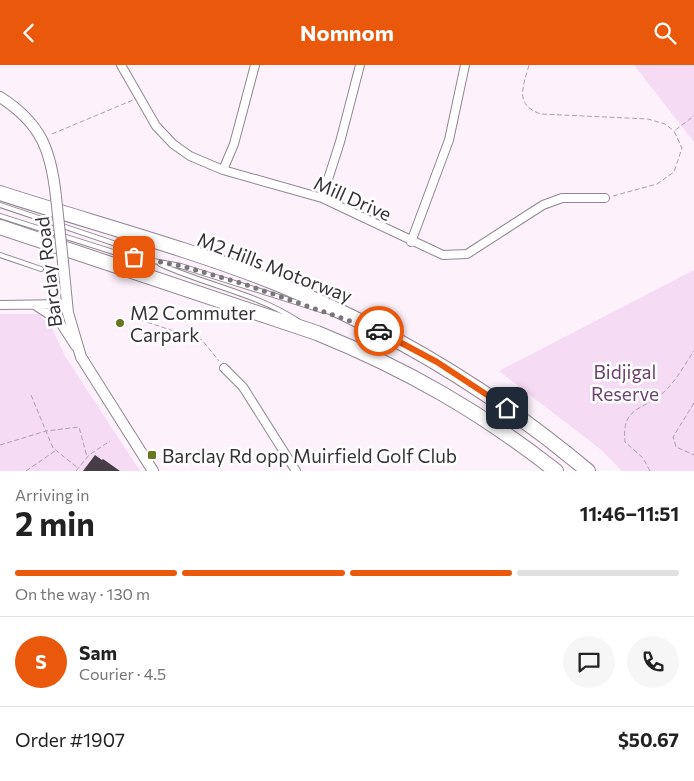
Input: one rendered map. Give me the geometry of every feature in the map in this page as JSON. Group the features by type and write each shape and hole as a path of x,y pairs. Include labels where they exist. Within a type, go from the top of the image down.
{"highway":[{"name":"M2 Hills Motorway","path":"0,193 277,284 374,328 477,387 522,419 588,471"},
{"path":"0,227 317,333 368,353 442,392 492,423 556,471"}],"main road":[{"name":"Barclay Road","path":"0,97 27,117 43,141 53,166 67,304 71,329 81,357 153,471"}],"street":[{"name":"Mill Drive","path":"121,65 156,126 172,144 190,156 224,170 322,198 411,242 443,255 467,254 543,205 562,198 605,198"},
{"path":"224,170 234,144 255,65"},
{"path":"322,198 340,142 360,65"},
{"path":"411,242 449,140 465,65"},
{"path":"0,305 36,306 67,304"},
{"path":"36,306 59,321 81,357"},
{"path":"224,367 242,387 296,471"}],"lane":[{"path":"0,205 128,248 179,273 278,308 317,333"},
{"path":"0,216 126,256 182,266 241,283 374,328"},
{"path":"0,255 41,269"}],"path":[{"path":"529,65 523,86 523,102 529,110 541,113 648,119 665,124 674,131 682,148 674,172 657,184 605,198"},
{"path":"52,134 140,97"},
{"path":"674,131 694,116"},
{"path":"140,320 202,341 224,367"},
{"path":"650,471 643,458 625,442 624,432 627,419 632,412 666,390 694,351"},
{"path":"31,395 34,405 40,411 46,431 56,451 78,468"},
{"path":"694,403 673,437 676,447 694,455"},
{"path":"0,445 46,431 79,427 87,457"},
{"path":"76,471 87,457 110,441"},
{"path":"26,471 56,451"}],"green space":[{"path":"634,65 694,65 694,142"},
{"name":"Bidjigal Reserve","path":"694,270 694,471 622,471 600,449 499,371"},
{"path":"0,314 39,314 52,328 65,356 140,471 0,471"}],"building":[{"path":"95,455 103,459 120,471 83,471"}],"way so far":[{"path":"134,257 182,266 241,283 379,331"}],"place":[{"name":"M2 Commuter Carpark","path":"120,323"},
{"name":"Barclay Rd opp Muirfield Golf Club","path":"152,455"}],"route":[{"path":"379,331 437,362 507,408"}]}
